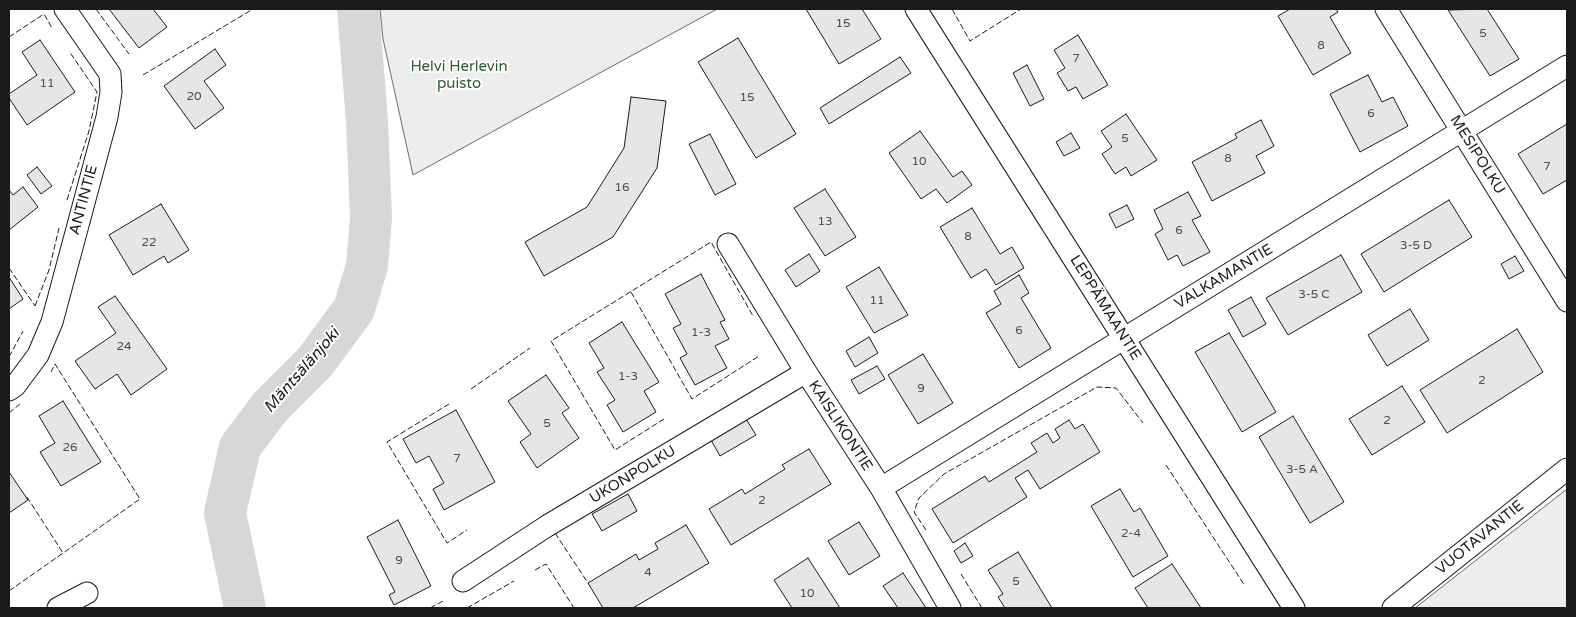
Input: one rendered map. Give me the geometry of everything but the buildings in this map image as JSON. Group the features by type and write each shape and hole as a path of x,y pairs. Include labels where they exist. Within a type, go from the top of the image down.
{"street":[{"name":"ANTINTIE","path":"9,390 15,386 38,355 52,322 107,117 111,92 110,74 65,9"},
{"name":"LEPPÄMAANTIE","path":"916,9 1294,608"},
{"name":"MESIPOLKU","path":"1386,9 1567,301"},
{"name":"VALKAMANTIE","path":"881,488 1567,66"},
{"name":"KAISLIKONTIE","path":"728,244 806,372 881,488 950,608"},
{"name":"UKONPOLKU","path":"463,581 547,526 806,372"},
{"name":"VUOTAVANTIE","path":"1393,608 1567,469"},
{"path":"58,608 87,593"}],"green space":[{"name":"Helvi Herlevin puisto","path":"380,9 717,9 413,175 383,39"},
{"path":"1567,489 1567,608 1415,608"}],"waterway":[{"name":"Mäntsälänjoki","path":"245,608 225,513 240,447 270,407 315,362 354,309 367,266 371,217 367,120 358,9"}],"fence":[{"path":"96,9 129,54"},
{"path":"143,75 253,9"},
{"path":"952,9 970,41 1021,9"},
{"path":"9,37 44,14 52,28"},
{"path":"67,200 89,131 97,92 69,51"},
{"path":"35,306 49,270 59,228"},
{"path":"664,419 615,450 551,341 711,242 753,316"},
{"path":"9,268 35,306"},
{"path":"631,292 692,399 759,356"},
{"path":"9,357 23,331"},
{"path":"471,389 530,348"},
{"path":"9,591 140,499 55,364 51,372"},
{"path":"926,530 914,512 919,498 944,474 1097,387 1116,388 1143,423"},
{"path":"9,413 20,404"},
{"path":"449,404 387,442 447,543 467,530"},
{"path":"1166,465 1245,586"},
{"path":"27,497 63,553"},
{"path":"555,533 588,583"},
{"path":"535,570 546,564 574,608"},
{"path":"961,574 982,608"},
{"path":"467,608 514,581"},
{"path":"430,608 445,600"}]}
